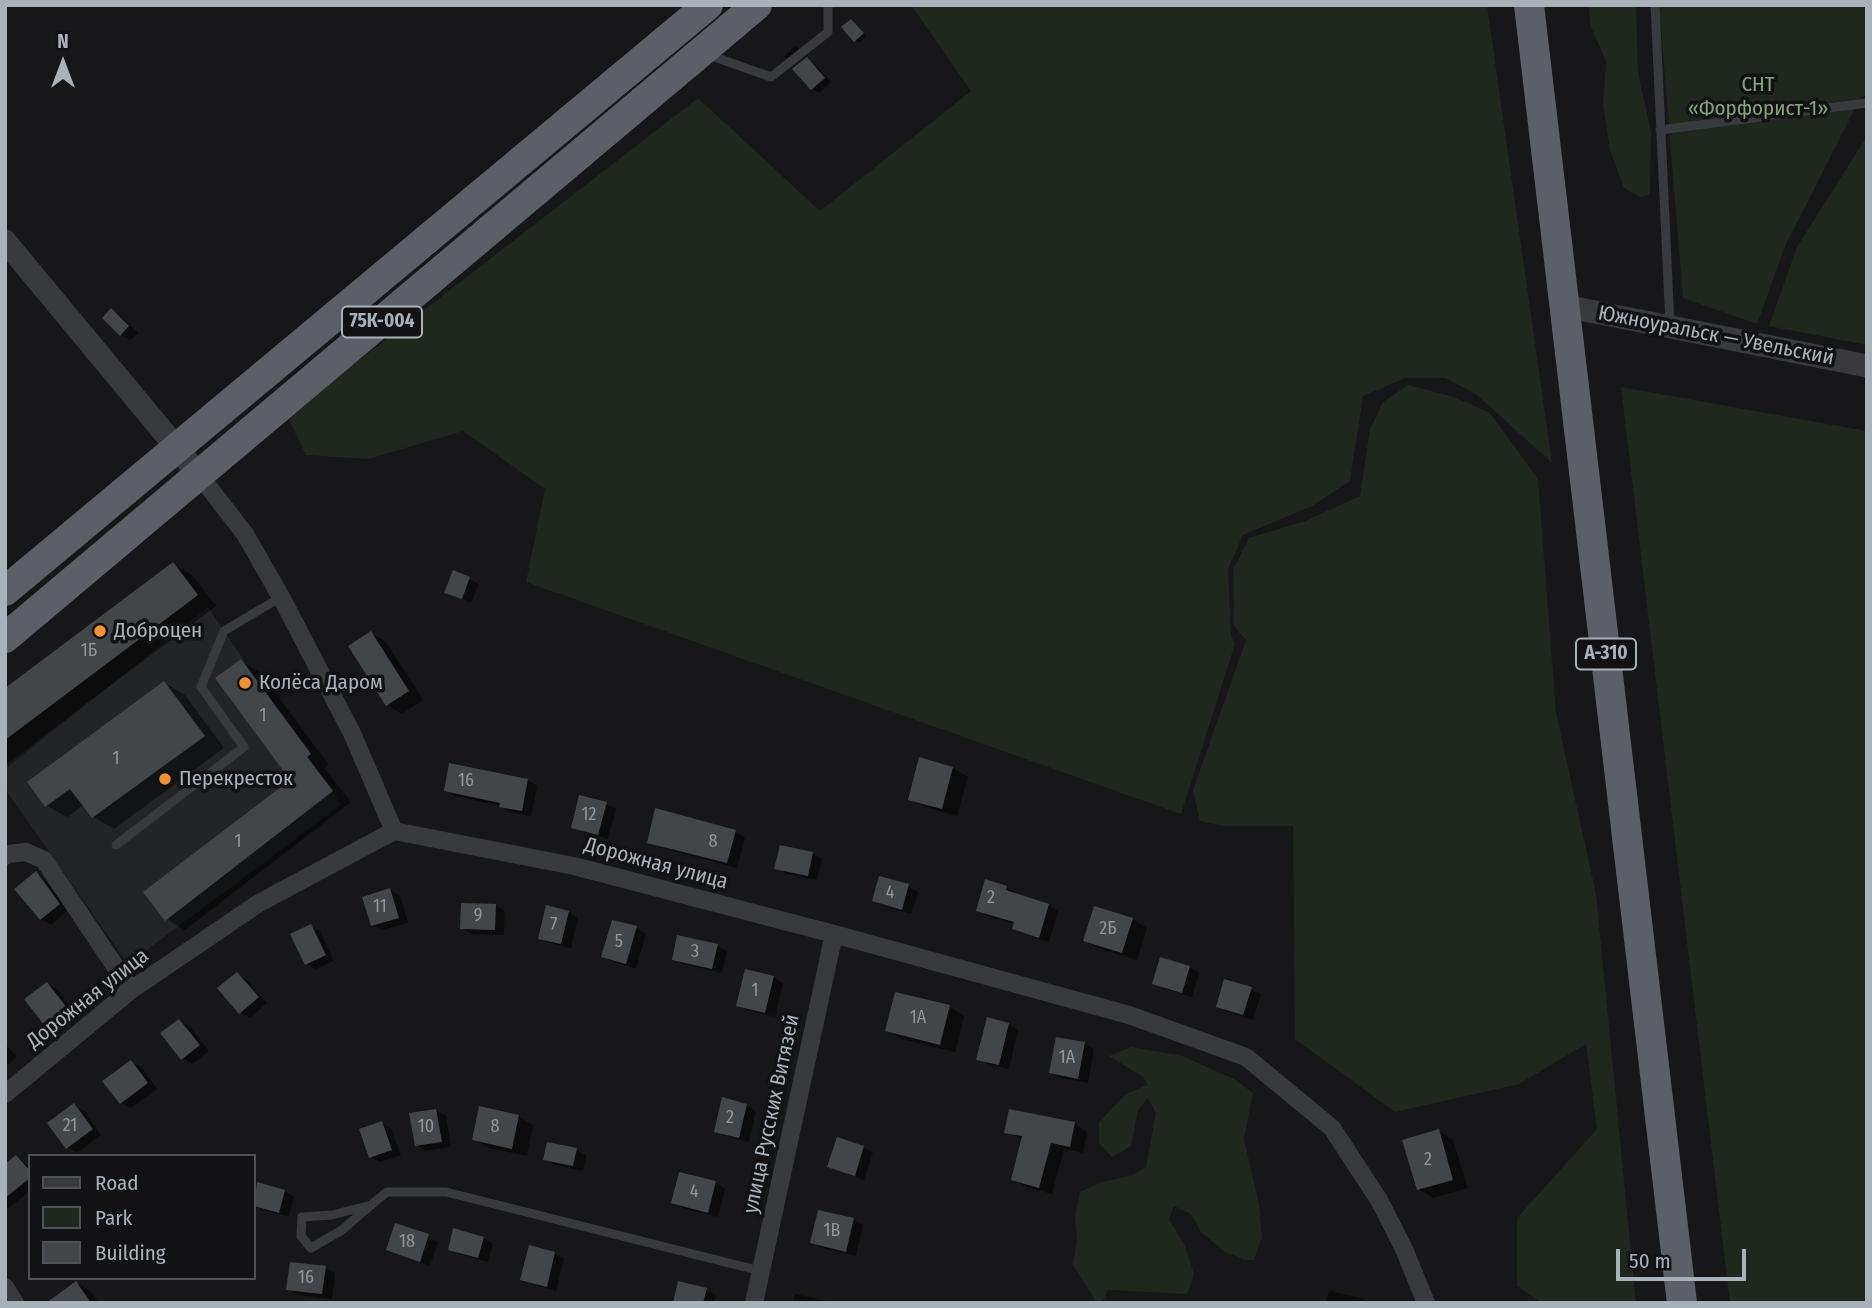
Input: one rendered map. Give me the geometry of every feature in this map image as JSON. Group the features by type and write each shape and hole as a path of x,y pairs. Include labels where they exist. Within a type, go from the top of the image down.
{"highway":[{"name":"75К-004","path":"5,592 708,5"},
{"name":"75К-004","path":"5,638 757,5"},
{"name":"А-310","path":"1529,5 1682,1303"}],"street":[{"path":"5,241 245,534 352,733 394,831"},
{"name":"Южноуральск — Увельский","path":"1565,306 1867,366"},
{"name":"Дорожная улица","path":"5,1094 131,990 259,903 394,831 574,866 834,934 1129,1015 1246,1057 1332,1128 1379,1200 1404,1249 1426,1303"},
{"path":"5,856 26,852 44,860 131,990"},
{"name":"улица Русских Витязей","path":"754,1303 834,934"},
{"path":"5,1287 15,1303"}],"lane":[{"path":"701,52 771,77 828,32 828,5"},
{"path":"1655,5 1670,327"},
{"path":"1660,130 1867,103"},
{"path":"116,845 244,747 201,687 224,631 281,597"},
{"path":"371,1205 332,1215 302,1217 301,1236 311,1248 342,1230 387,1192 446,1192 761,1271"}],"shaded area":[{"name":"Перекресток","path":"208,607 341,805 128,964 5,789 5,769"}],"green space":[{"path":"911,5 1487,5 1552,463 1476,394 1445,378 1405,378 1363,396 1350,481 1312,506 1243,535 1228,569 1231,635 1235,644 1181,814 526,582 545,489 463,431 368,459 306,455 287,416 698,98 820,211 971,91"},
{"path":"1589,5 1636,5 1638,73 1651,132 1650,195 1640,197 1624,188 1610,150 1603,105 1606,61 1590,25"},
{"name":"СНТ «Форфорист-1»","path":"1659,5 1867,5 1867,96 1861,97 1786,244 1757,324 1683,298"},
{"path":"1867,136 1867,345 1769,326 1797,247"},
{"path":"1408,385 1454,397 1490,413 1538,479 1556,713 1596,894 1636,1303 1542,1303 1517,1286 1517,1218 1597,1129 1586,1044 1519,1084 1395,1112 1295,1039 1293,826 1224,826 1200,821 1193,790 1246,640 1234,626 1233,569 1249,538 1305,521 1360,496 1370,429 1383,402"},
{"path":"1621,387 1867,431 1867,1303 1730,1303"},
{"path":"1131,1047 1182,1056 1234,1079 1253,1093 1244,1139 1259,1204 1262,1237 1254,1260 1244,1260 1224,1251 1201,1232 1191,1214 1174,1206 1169,1219 1185,1246 1194,1274 1187,1294 1108,1290 1102,1303 1097,1303 1073,1265 1077,1240 1075,1216 1080,1192 1102,1182 1133,1175 1146,1167 1156,1113 1148,1098 1138,1110 1131,1146 1112,1157 1099,1143 1099,1122 1126,1094 1148,1085 1143,1077 1109,1056"}],"building":[{"path":"851,19 864,33 854,42 841,27"},
{"path":"807,57 825,78 811,90 792,69"},
{"path":"111,308 129,326 120,336 102,318"},
{"path":"173,562 198,595 5,740 5,688"},
{"path":"453,570 470,577 462,599 444,593"},
{"path":"371,631 409,691 386,706 348,646"},
{"path":"241,659 311,754 307,757 333,791 165,921 143,892 290,780 215,678"},
{"path":"164,681 205,736 92,818 70,789 45,807 27,782"},
{"path":"919,757 953,767 942,809 908,800"},
{"path":"449,763 528,779 522,811 499,807 500,803 444,791"},
{"path":"579,795 607,802 598,835 571,828"},
{"path":"655,808 736,830 727,863 647,843"},
{"path":"780,845 813,852 808,876 774,869"},
{"path":"36,871 60,904 40,920 14,889"},
{"path":"879,876 909,884 902,910 872,901"},
{"path":"985,879 1007,886 1006,890 1049,904 1039,938 1012,929 1014,922 976,911"},
{"path":"390,888 399,918 371,926 362,897"},
{"path":"461,903 496,904 495,930 460,929"},
{"path":"546,905 569,911 561,944 538,939"},
{"path":"1094,906 1133,918 1122,953 1083,941"},
{"path":"612,920 637,926 626,964 601,957"},
{"path":"311,924 326,955 305,965 290,934"},
{"path":"677,935 718,944 712,969 672,960"},
{"path":"1160,957 1190,966 1182,993 1152,984"},
{"path":"745,969 774,976 765,1013 736,1006"},
{"path":"237,972 259,997 239,1014 217,988"},
{"path":"1224,979 1252,987 1243,1015 1216,1007"},
{"path":"47,982 67,1008 44,1025 24,999"},
{"path":"895,992 950,1005 940,1045 885,1031"},
{"path":"987,1017 1009,1023 999,1065 976,1060"},
{"path":"179,1019 200,1045 181,1060 160,1033"},
{"path":"1056,1037 1085,1042 1078,1079 1049,1073"},
{"path":"131,1060 148,1083 120,1104 102,1081"},
{"path":"722,1097 747,1104 739,1138 714,1132"},
{"path":"74,1103 93,1129 66,1149 47,1123"},
{"path":"479,1106 519,1115 512,1149 472,1140"},
{"path":"436,1109 442,1142 415,1146 409,1113"},
{"path":"1009,1109 1075,1122 1070,1147 1051,1143 1039,1188 1011,1180 1022,1136 1004,1133"},
{"path":"382,1121 392,1150 369,1158 359,1129"},
{"path":"1439,1129 1453,1180 1417,1190 1402,1140"},
{"path":"837,1137 864,1146 855,1176 827,1167"},
{"path":"547,1142 577,1148 573,1166 543,1160"},
{"path":"16,1155 28,1169 28,1180 5,1198 5,1164"},
{"path":"679,1172 716,1181 708,1213 671,1203"},
{"path":"257,1182 285,1190 279,1213 256,1207"},
{"path":"818,1210 854,1218 846,1252 810,1243"},
{"path":"395,1223 429,1234 420,1262 386,1250"},
{"path":"453,1228 484,1237 478,1258 448,1250"},
{"path":"529,1245 555,1252 547,1287 520,1280"},
{"path":"290,1262 326,1266 322,1294 286,1290"},
{"path":"76,1281 91,1303 46,1303"},
{"path":"678,1281 707,1288 703,1303 673,1303"}],"place":[{"name":"Доброцен","path":"100,631"},
{"name":"Колёса Даром","path":"245,683"},
{"name":"Перекресток","path":"165,779"}]}
